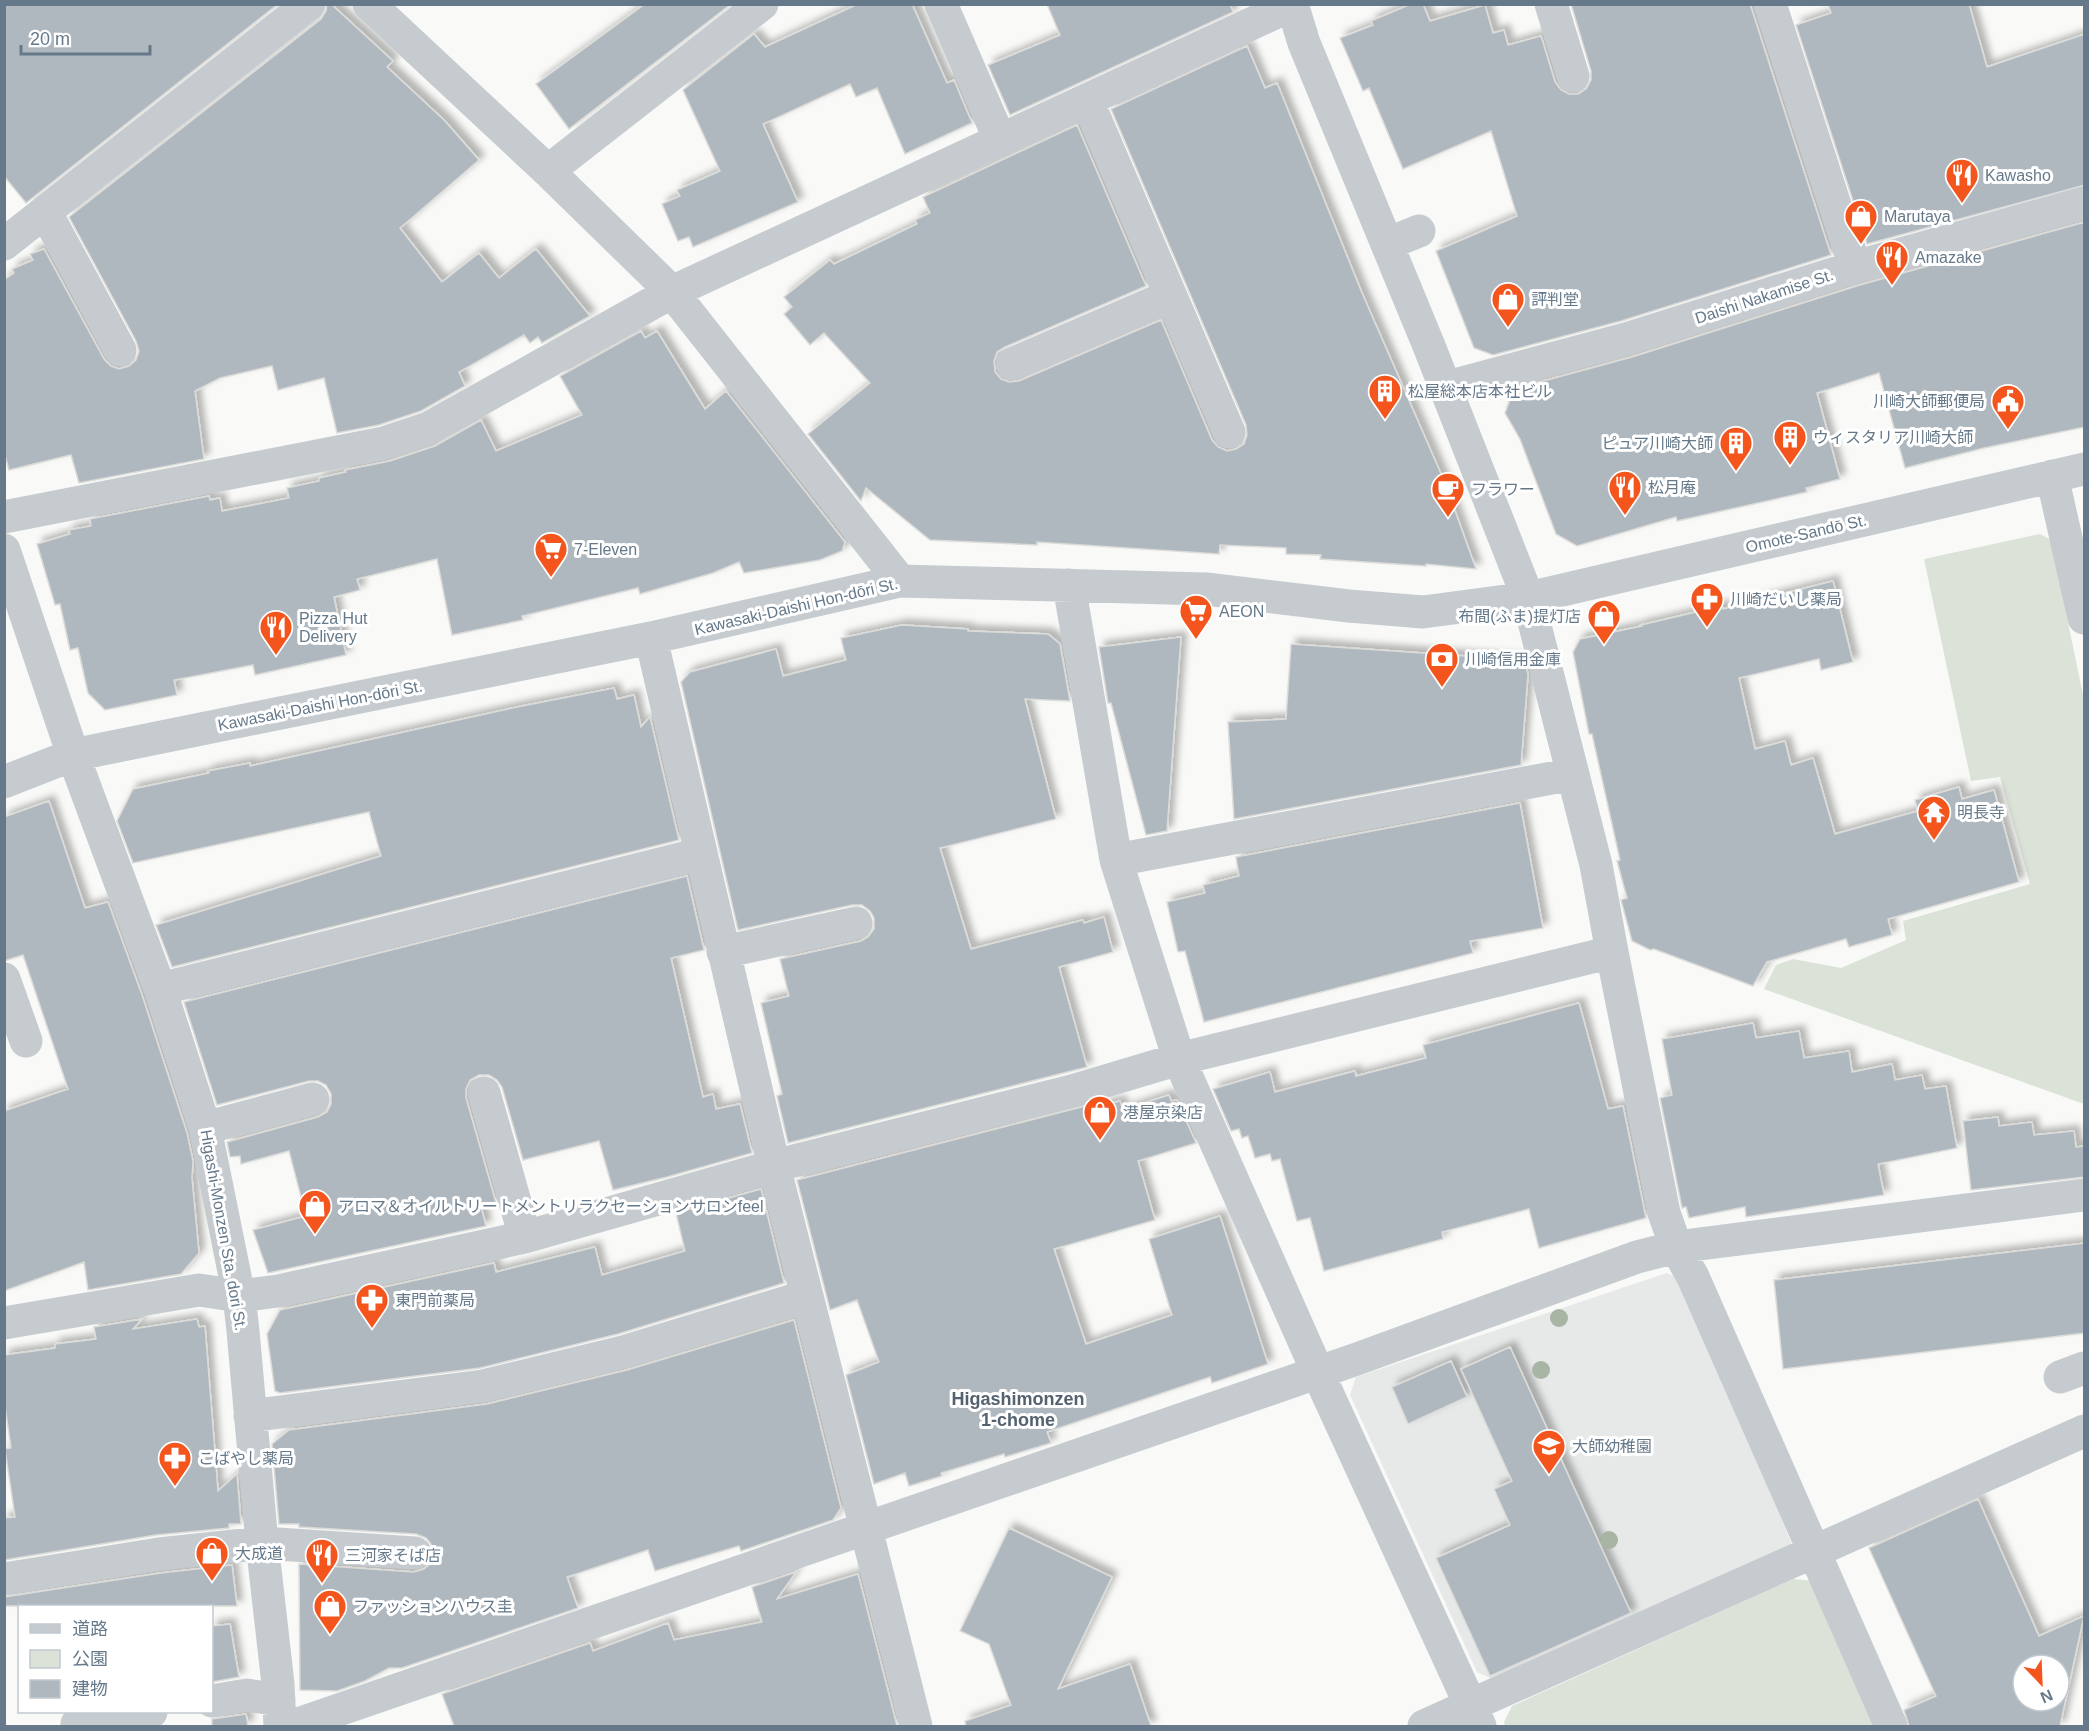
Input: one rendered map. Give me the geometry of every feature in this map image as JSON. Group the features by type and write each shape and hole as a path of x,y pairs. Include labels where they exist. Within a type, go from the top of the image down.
{"street":[{"path":"4,244 309,4"},
{"path":"369,4 548,171 672,292 900,581"},
{"path":"548,171 762,4"},
{"path":"941,4 1000,140"},
{"path":"1551,4 1573,76"},
{"path":"1770,4 1855,267"},
{"path":"4,517 372,445 429,428 672,292 1292,5 1304,43 1528,598 1596,865 1664,1213 1676,1247 1694,1277 1891,1726"},
{"path":"1087,100 1229,432"},
{"name":"Daishi Nakamise St.","path":"1444,388 1626,339 1855,267 2085,203"},
{"path":"46,213 120,350"},
{"path":"1387,244 1419,231"},
{"path":"1012,364 1170,296"},
{"name":"Omote-Sandō St.","path":"1528,598 2085,469"},
{"path":"2052,476 2085,618"},
{"name":"Higashi-Monzen Sta. dori St.","path":"4,550 73,755 160,989 205,1128 238,1296 262,1543 283,1718"},
{"name":"Kawasaki-Daishi Hon-dōri St.","path":"4,782 73,755 651,638 900,581 1206,590 1423,612 1528,598"},
{"path":"1069,585 1116,860 1179,1059 1318,1373 1475,1716"},
{"path":"651,638 774,1166 916,1726"},
{"path":"1116,860 1573,774"},
{"path":"160,989 700,854"},
{"path":"723,952 856,923"},
{"path":"4,1323 199,1290 238,1296 278,1291 525,1237 774,1166 1072,1091 1179,1059 1612,952"},
{"path":"4,979 26,1041"},
{"path":"484,1093 525,1237"},
{"path":"205,1128 313,1100"},
{"path":"213,1701 247,1695 283,1718 867,1529 1318,1373 1637,1257 1676,1247 2085,1195"},
{"path":"250,1416 483,1386 623,1352 807,1296"},
{"path":"1424,1726 1475,1716 1814,1551 2085,1431"},
{"path":"4,1579 159,1554 262,1543 415,1553"},
{"path":"77,1724 145,1713"}],"shaded area":[{"path":"1667,1273 1683,1280 1793,1547 1497,1681 1477,1672 1350,1395 1356,1377"}],"green space":[{"path":"2040,534 2051,540 2084,700 2084,1104 1764,989 1776,965 1793,959 1841,968 1906,940 1903,921 2030,884 2000,777 1971,781 1924,559"},
{"path":"1793,1579 1814,1581 1878,1726 1505,1726 1504,1722 1512,1706"}],"building":[{"path":"4,4 278,4 26,203 4,176"},
{"path":"327,4 331,4 393,61 387,67 445,121 479,160 400,228 442,282 479,253 499,278 536,249 590,316 542,343 538,337 530,343 524,335 459,372 465,386 421,411 379,425 337,433 324,378 278,390 272,366 220,378 195,391 204,459 79,483 71,455 9,470 4,452 4,280 14,273 12,269 33,260 30,254 44,249 104,359 111,366 119,369 129,366 136,360 139,351 136,341 69,217 321,19"},
{"path":"645,4 731,4 569,129 536,84"},
{"path":"858,4 912,4 947,83 954,80 972,123 905,154 877,88 856,97 850,84 763,124 798,202 693,247 689,237 678,241 662,204 680,196 677,190 720,171 683,90 754,34 765,47"},
{"path":"1047,4 1230,4 1233,12 1010,115 988,65 1060,35"},
{"path":"1411,4 1423,4 1430,21 1485,5 1493,33 1504,30 1508,45 1541,36 1555,82 1561,90 1569,94 1578,94 1586,89 1591,80 1591,71 1571,4 1750,4 1831,255 1621,321 1493,355 1474,348 1436,251 1517,216 1491,131 1403,169 1369,88 1363,91 1340,38 1373,25 1371,21"},
{"path":"1828,4 1969,4 1987,67 2085,34 2085,185 1867,244 1796,25 1831,13"},
{"path":"1247,46 1265,88 1277,83 1362,293 1445,483 1476,569 1320,559 1321,555 1286,554 1286,548 1220,545 1219,554 1037,542 1037,545 930,540 866,488 861,501 808,434 870,383 824,333 810,345 784,314 792,307 784,297 830,260 834,264 917,224 915,220 930,213 923,197 1077,125 1146,286 1005,347 997,352 994,361 995,372 1001,379 1009,382 1019,381 1161,320 1212,440 1218,447 1227,451 1244,444 1247,435 1246,425 1111,109"},
{"path":"2085,222 2085,427 1984,448 1905,468 1879,373 1817,393 1840,479 1806,488 1807,492 1677,521 1676,517 1577,546 1556,534 1520,439 1505,413 1514,389 1632,357 1860,285"},
{"path":"641,331 645,338 657,331 705,409 726,391 845,542 842,551 820,560 744,573 739,562 713,573 640,594 638,588 522,616 523,620 452,635 437,559 357,579 360,590 334,597 346,655 255,675 253,665 174,680 177,695 105,710 88,693 78,648 70,650 60,604 55,605 37,544 70,534 69,530 91,526 90,519 209,496 210,500 220,498 222,511 289,498 287,488 319,481 319,478 346,472 345,470 390,461 435,446 481,420 496,451 582,415 560,376"},
{"path":"1833,581 1853,662 1821,670 1819,659 1739,678 1755,749 1785,741 1791,765 1813,758 1835,834 1918,811 1915,800 1959,787 1962,799 1994,790 2019,882 1888,919 1892,935 1849,947 1846,939 1767,962 1753,986 1654,949 1650,950 1632,941 1621,900 1627,898 1617,861 1620,860 1592,734 1589,734 1573,652 1580,639 1722,606 1723,609"},
{"path":"902,625 968,629 968,631 1048,634 1060,644 1070,701 1025,699 1056,819 940,848 971,949 1083,920 1084,923 1104,917 1113,952 1059,967 1087,1067 788,1143 777,1096 782,1094 761,1003 789,996 780,959 861,941 868,937 874,929 874,918 870,911 862,905 852,905 738,930 681,682 690,672 776,649 783,676 846,660 841,638"},
{"path":"1181,637 1167,831 1146,835 1111,703 1108,703 1099,647"},
{"path":"1291,644 1524,660 1528,674 1521,765 1234,819 1228,722 1286,719"},
{"path":"614,688 617,699 634,695 641,727 650,717 679,840 172,967 156,925 381,856 369,812 133,863 117,821 133,789 209,773 208,771 250,763 250,766"},
{"path":"49,801 85,908 108,902 142,995 187,1133 193,1161 192,1178 199,1253 181,1274 88,1290 84,1262 4,1291 4,1111 68,1089 23,955 4,961 4,817"},
{"path":"1520,803 1543,928 1470,941 1473,953 1204,1022 1185,951 1178,952 1167,902 1205,893 1203,885 1239,876 1236,857"},
{"path":"687,876 704,950 671,958 703,1097 713,1094 716,1109 740,1104 752,1153 613,1190 599,1141 523,1160 502,1087 489,1075 479,1075 470,1080 466,1089 466,1098 496,1203 481,1207 486,1226 268,1273 253,1230 306,1216 289,1151 241,1164 240,1156 230,1157 227,1142 318,1117 327,1112 331,1104 331,1094 326,1085 318,1081 309,1081 217,1105 184,1002"},
{"path":"1579,1003 1608,1109 1623,1106 1646,1218 1539,1248 1529,1209 1442,1232 1443,1239 1324,1271 1310,1218 1297,1221 1280,1159 1272,1161 1270,1154 1255,1158 1248,1136 1242,1138 1239,1129 1231,1131 1213,1089 1270,1072 1275,1092 1355,1071 1356,1076 1426,1058 1423,1045"},
{"path":"1753,1023 1756,1038 1799,1031 1804,1058 1849,1051 1852,1072 1892,1064 1895,1080 1922,1075 1925,1089 1946,1086 1957,1148 1878,1164 1884,1195 1746,1217 1745,1207 1689,1218 1686,1207 1682,1208 1660,1098 1672,1095 1662,1039"},
{"path":"1169,1095 1171,1101 1177,1100 1196,1143 1138,1161 1155,1220 1054,1249 1086,1344 1172,1315 1149,1239 1220,1216 1268,1364 1212,1383 1210,1377 1047,1432 1051,1443 941,1473 942,1476 909,1486 905,1473 874,1484 846,1375 879,1362 857,1300 830,1310 797,1180 1097,1103 1098,1107 1120,1101 1123,1110"},
{"path":"1998,1117 1999,1126 2032,1122 2034,1135 2074,1131 2076,1147 2085,1146 2085,1177 1971,1190 1963,1121"},
{"path":"761,1189 784,1283 618,1334 480,1368 280,1393 275,1391 267,1334 280,1310 494,1263 496,1272 595,1247 602,1275 685,1251 676,1213"},
{"path":"2085,1243 2085,1333 1783,1369 1774,1280"},
{"path":"142,1319 133,1329 197,1319 199,1327 205,1326 218,1491 237,1474 241,1524 229,1524 229,1528 156,1535 4,1560 4,1518 15,1517 5,1449 11,1448 4,1399 4,1355 55,1348 55,1344 96,1339 94,1327"},
{"path":"794,1320 841,1508 833,1520 741,1551 739,1546 655,1571 648,1550 567,1577 578,1608 402,1668 389,1668 365,1681 337,1691 300,1690 299,1564 414,1572 430,1564 434,1554 426,1538 416,1534 279,1524 272,1444 289,1430 487,1404 627,1370"},
{"path":"1510,1347 1631,1613 1490,1676 1436,1558 1510,1525 1494,1489 1512,1481 1461,1369"},
{"path":"1451,1361 1467,1397 1408,1424 1392,1387"},
{"path":"1978,1499 2039,1636 2084,1616 2071,1676 2071,1653 2011,1653 2011,1713 2063,1713 2060,1726 1909,1726 1904,1710 1936,1696 1869,1548"},
{"path":"1009,1528 1112,1577 1058,1689 1130,1664 1151,1726 966,1726 965,1721 1011,1705 989,1644 960,1631"},
{"path":"232,1565 237,1606 4,1606 4,1597 161,1573"},
{"path":"796,1572 777,1599 858,1574 897,1726 454,1726 442,1694 590,1643 593,1651 668,1623 674,1640 762,1622 752,1587"},
{"path":"230,1624 239,1677 213,1682 213,1626"},
{"path":"246,1714 248,1726 212,1726 212,1719"}],"place":[{"name":"Kawasho","path":"1962,204"},
{"name":"Marutaya","path":"1861,245"},
{"name":"Amazake","path":"1892,286"},
{"name":"評判堂","path":"1508,328"},
{"name":"松屋総本店本社ビル","path":"1385,420"},
{"name":"川崎大師郵便局","path":"2008,430"},
{"name":"ウィスタリア川崎大師","path":"1790,466"},
{"name":"ピュア川崎大師","path":"1736,472"},
{"name":"松月庵","path":"1625,516"},
{"name":"フラワー","path":"1448,518"},
{"name":"7-Eleven","path":"551,578"},
{"name":"川崎だいし薬局","path":"1707,628"},
{"name":"AEON","path":"1196,640"},
{"name":"布間(ふま)提灯店","path":"1604,645"},
{"name":"Pizza Hut Delivery","path":"276,656"},
{"name":"川崎信用金庫","path":"1442,688"},
{"name":"明長寺","path":"1934,841"},
{"name":"港屋京染店","path":"1100,1141"},
{"name":"アロマ＆オイルトリートメントリラクセーションサロンfeel","path":"315,1235"},
{"name":"東門前薬局","path":"372,1329"},
{"name":"大師幼稚園","path":"1549,1475"},
{"name":"こばやし薬局","path":"175,1487"},
{"name":"大成道","path":"212,1582"},
{"name":"三河家そば店","path":"322,1584"},
{"name":"ファッションハウス圭","path":"330,1635"}],"district":[{"name":"Higashimonzen 1-chome","path":"1018,1409"}]}
